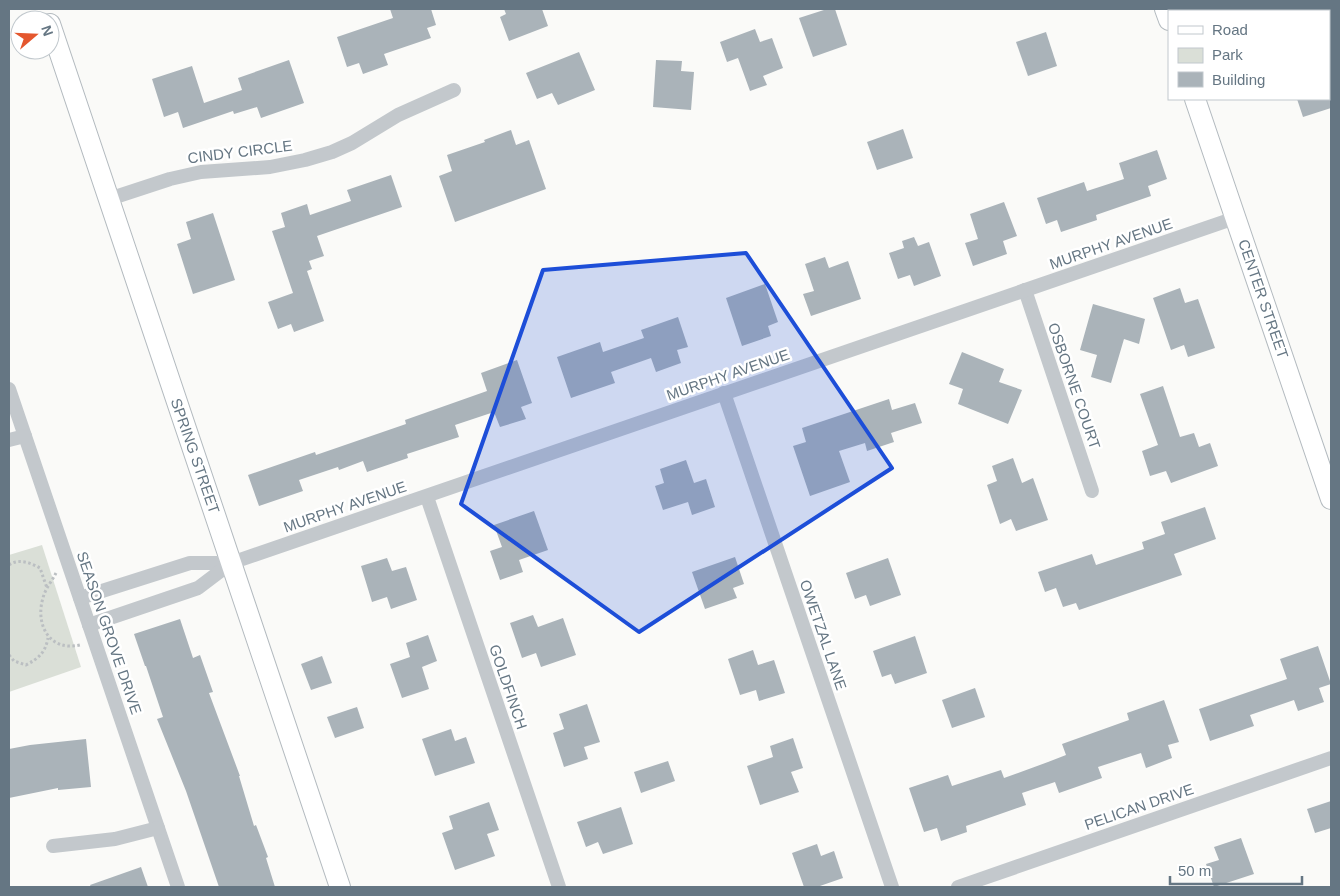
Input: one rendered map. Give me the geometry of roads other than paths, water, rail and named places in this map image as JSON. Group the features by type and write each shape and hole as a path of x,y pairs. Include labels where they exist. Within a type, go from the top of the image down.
{"street":[{"name":"SPRING STREET","path":"60,54 340,887"},
{"name":"CINDY CIRCLE","path":"108,199 170,179 201,172 270,167 332,152 352,143 398,115 454,90"},
{"name":"CENTER STREET","path":"1195,100 1331,500"},
{"name":"MURPHY AVENUE","path":"231,563 1236,218"},
{"name":"OSBORNE COURT","path":"1025,290 1092,491"},
{"name":"SEASON GROVE DRIVE","path":"9,389 178,887"},
{"name":"OWETZAL LANE","path":"724,393 892,887"},
{"path":"9,440 24,436"},
{"name":"GOLDFINCH","path":"427,497 559,887"},
{"path":"80,598 190,563 231,563"},
{"path":"89,625 198,588 231,563"},
{"name":"PELICAN DRIVE","path":"958,887 1331,758"},
{"path":"53,846 115,839 158,828"}]}
